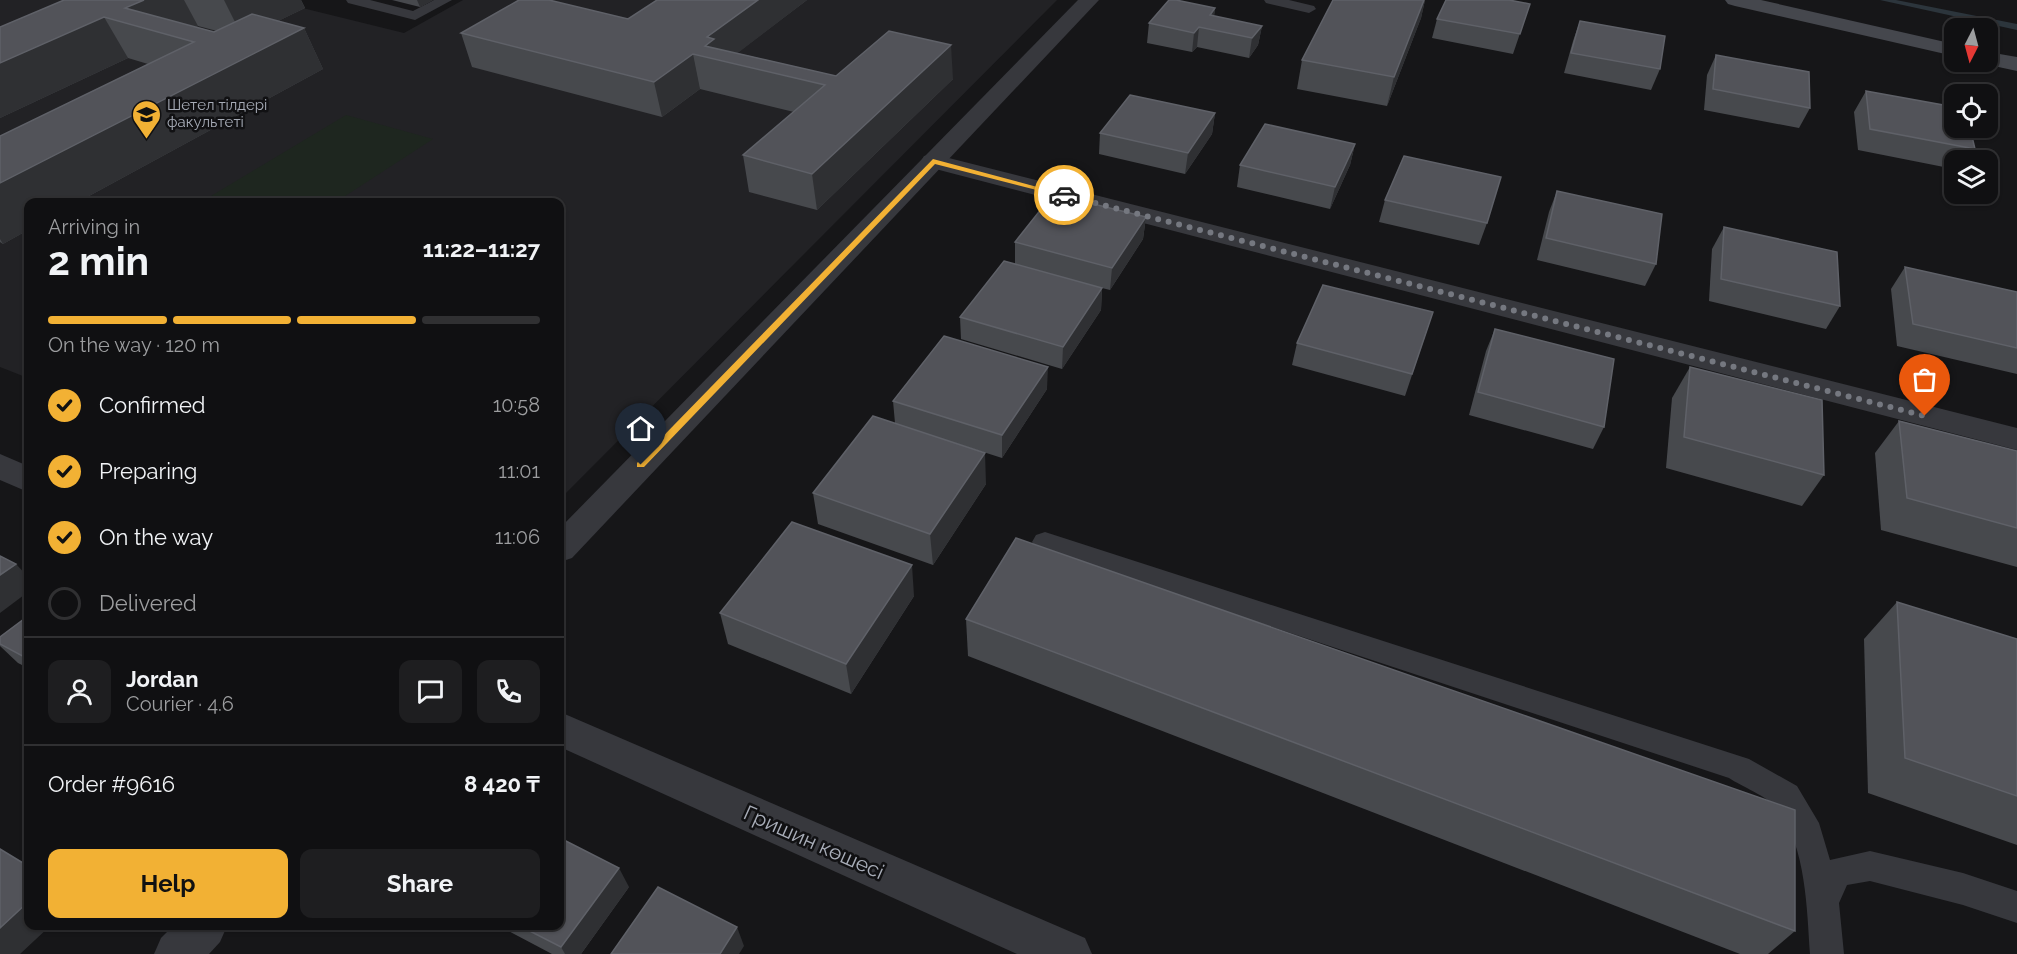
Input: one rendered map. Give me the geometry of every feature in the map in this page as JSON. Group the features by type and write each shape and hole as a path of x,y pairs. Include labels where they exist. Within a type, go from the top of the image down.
{"main road":[{"path":"1735,0 1944,48"},
{"path":"1998,60 2017,64"}],"street":[{"path":"564,545 1089,0"},
{"path":"933,161 2017,439"},
{"path":"0,466 24,478"},
{"name":"Гришин көшесі","path":"564,731 1069,954"},
{"path":"177,954 200,930"}],"lane":[{"path":"352,0 415,16 446,0"},
{"path":"1271,0 1309,9"},
{"path":"1045,542 1738,768 1786,796 1808,833 1823,902 1827,954"},
{"path":"1823,902 1837,872 1870,866 1963,889 2017,907"}],"shaded area":[{"path":"0,0 270,0 404,33 463,0 1057,0 564,495 564,198 24,198 24,376 0,367"},
{"path":"346,115 433,139 342,198 208,198"}],"building":[{"path":"64,0 144,0 125,8 214,32 252,14 304,28 0,183 0,136 194,42 104,17 0,63 0,27"},
{"path":"519,0 549,0 628,19 657,0 758,0 707,37 714,39 705,46 836,76 889,31 951,45 812,174 743,155 825,85 693,54 654,82 461,33"},
{"path":"1169,0 1215,8 1210,15 1262,26 1252,38 1199,27 1194,33 1149,23"},
{"path":"1333,0 1424,0 1394,77 1302,60"},
{"path":"1446,0 1509,0 1530,4 1520,34 1437,19"},
{"path":"1580,21 1665,36 1660,69 1571,53"},
{"path":"1716,55 1809,72 1810,108 1713,89"},
{"path":"1866,91 1944,105 1944,138 1972,138 1975,149 1870,129"},
{"path":"1130,95 1215,113 1188,153 1100,133"},
{"path":"1265,124 1355,144 1335,187 1240,165"},
{"path":"1404,156 1501,177 1487,223 1385,200"},
{"path":"1557,191 1662,214 1656,264 1546,238"},
{"path":"1053,194 1146,217 1112,268 1015,242"},
{"path":"1724,227 1837,252 1840,306 1721,279"},
{"path":"1004,261 1102,288 1063,347 960,317"},
{"path":"1905,267 2017,292 2017,348 1913,324"},
{"path":"1323,285 1433,312 1412,374 1297,343"},
{"path":"1495,329 1614,359 1604,427 1478,392"},
{"path":"944,336 1048,367 1002,435 893,401"},
{"path":"1690,367 1822,400 1824,475 1684,437"},
{"path":"873,416 985,453 930,534 813,493"},
{"path":"1899,421 2017,451 2017,528 1907,498"},
{"path":"792,522 912,565 846,664 720,613"},
{"path":"1016,538 1795,810 1795,931 966,619"},
{"path":"0,556 16,564 0,575"},
{"path":"1897,602 2017,639 2017,796 1905,758"},
{"path":"24,619 24,657 0,644 0,637"},
{"path":"564,840 619,868 561,947 528,930 564,930"},
{"path":"0,849 24,864 24,906 0,928"},
{"path":"658,887 737,927 720,954 611,954"}],"waterway":[{"path":"1884,0 2017,27"}],"way so far":[{"path":"1064,195 1925,416"}],"place":[{"name":"Шетел тілдері факультеті","path":"146,140"}],"route":[{"path":"641,465 933,161 1064,195"}]}
